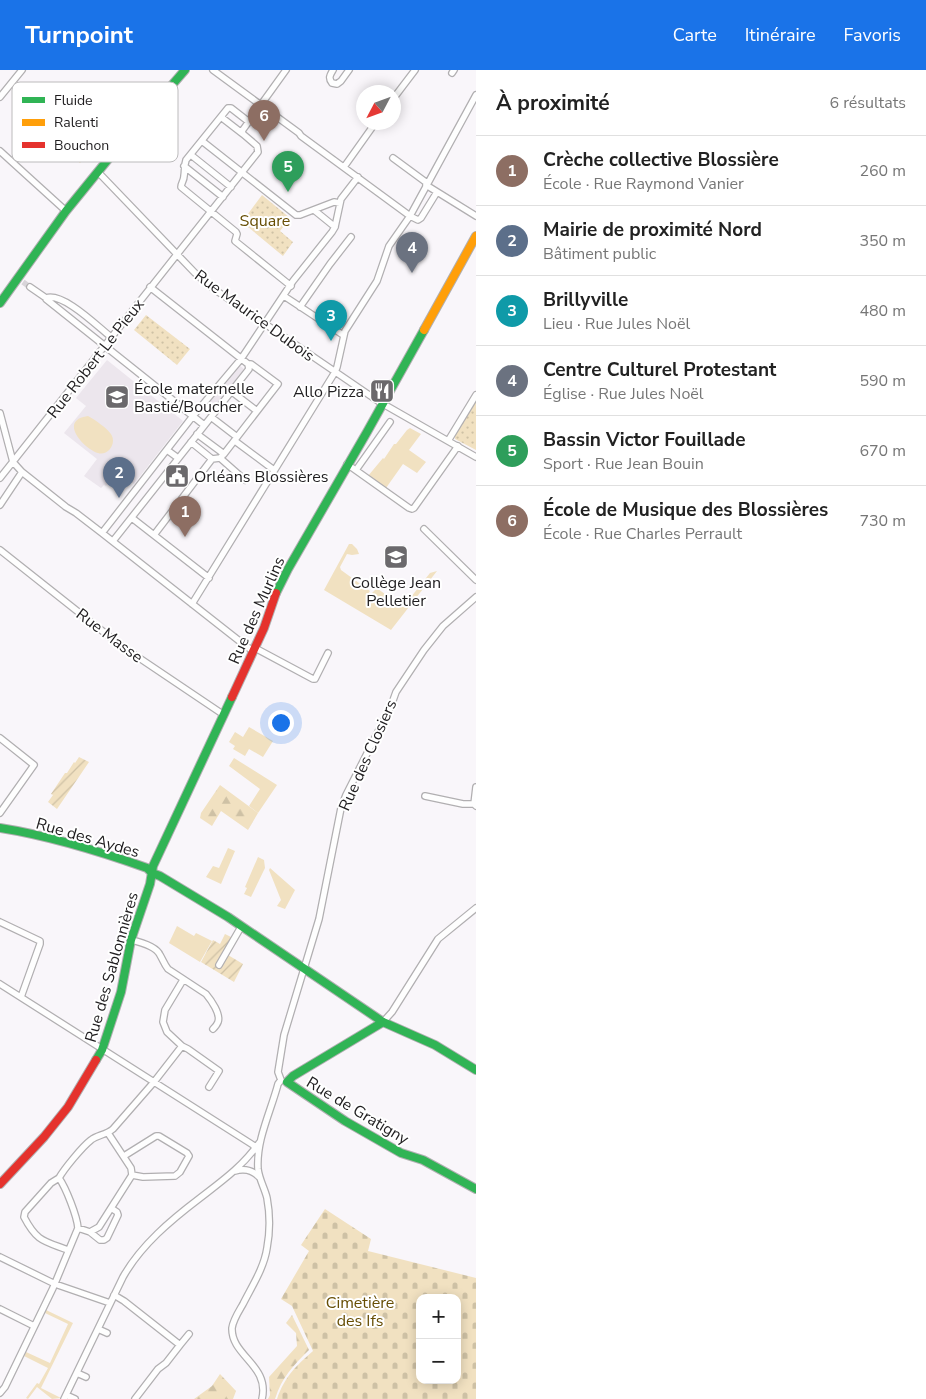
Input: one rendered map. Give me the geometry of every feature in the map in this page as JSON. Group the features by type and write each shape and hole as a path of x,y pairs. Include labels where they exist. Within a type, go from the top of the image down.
{"street":[{"path":"12,82 22,70"},
{"path":"175,82 185,70"},
{"path":"213,70 410,216 418,220 421,218 436,192"},
{"path":"243,134 243,129 286,70"},
{"path":"333,70 329,77 332,83 337,84 349,70"},
{"path":"401,89 415,70"},
{"path":"0,97 12,82"},
{"path":"192,604 335,372 343,335 377,282 389,246 410,216 476,95"},
{"path":"249,122 230,107 186,160 184,179 180,184 181,187 236,232 234,241 291,286"},
{"path":"221,117 243,134"},
{"path":"344,166 370,130"},
{"name":"Rue Robert Le Pieux","path":"0,478 258,152 258,146 243,134"},
{"path":"202,141 296,215 334,202 340,203"},
{"path":"0,151 12,162"},
{"path":"191,154 231,187"},
{"path":"393,158 436,192 476,216"},
{"path":"12,162 66,211"},
{"path":"0,303 21,280 66,211 107,162"},
{"path":"184,166 223,197"},
{"name":"Rue Maurice Dubois","path":"98,172 195,274 211,287 382,403 476,457"},
{"path":"102,533 193,416 241,359 291,286 335,227 342,198 358,177"},
{"path":"314,210 335,227"},
{"name":"Rue des Murlins","path":"152,873 153,866 264,628 278,587 476,236"},
{"path":"300,307 351,237"},
{"path":"30,287 204,425"},
{"path":"150,287 241,359 278,384 222,456 212,459 154,535"},
{"path":"46,298 48,296 62,299 111,337"},
{"path":"284,296 343,335"},
{"path":"113,541 249,369 248,364"},
{"path":"231,391 257,411"},
{"path":"448,441 476,395"},
{"path":"0,413 13,462 22,472 247,647 313,679 316,679 328,653"},
{"path":"211,417 274,470"},
{"path":"356,470 390,422"},
{"path":"197,434 245,480"},
{"path":"191,442 212,459"},
{"path":"347,464 412,509 458,446"},
{"path":"167,450 178,458"},
{"path":"0,505 22,472"},
{"path":"132,518 209,578"},
{"path":"424,529 476,580"},
{"name":"Rue Masse","path":"0,550 120,645 224,714"},
{"name":"Rue des Closiers","path":"284,1081 278,1072 284,1035 319,919 341,808 346,794 396,692 424,650 443,626 476,597"},
{"path":"0,738 34,765 0,814"},
{"path":"425,796 475,805 476,787"},
{"name":"Rue des Aydes","path":"0,828 75,845 147,868 152,873 242,927 383,1022 435,1045 476,1070"},
{"name":"Rue des Sablonnières","path":"0,1184 44,1137 68,1107 102,1050 121,992 131,940 152,873"},
{"path":"262,1399 264,1390 260,1376 236,1345 232,1327 261,1269 267,1249 269,1216 267,1198 258,1170 257,1150 278,1084 383,1022 392,1012 438,939 476,908"},
{"path":"0,922 40,941 21,997"},
{"path":"219,965 242,927"},
{"path":"131,940 154,948 161,955 164,965 183,980 206,994 219,1017 213,1029"},
{"path":"183,980 165,1010 163,1022 167,1032 182,1046 220,1071 209,1087"},
{"path":"0,984 253,1145 257,1150"},
{"path":"68,1250 38,1238 24,1217 25,1212 51,1183 59,1178 90,1140 108,1133 154,1082 182,1046"},
{"name":"Rue de Gratigny","path":"284,1081 345,1121 400,1153 424,1160 476,1189"},
{"path":"90,1232 98,1227 132,1175 132,1170 124,1156 108,1133"},
{"path":"124,1156 156,1136 159,1136 190,1156 180,1172 175,1176 143,1177 132,1175"},
{"path":"75,1399 65,1397 128,1268 144,1248 184,1211 235,1171 257,1150"},
{"path":"249,1170 248,1161 251,1154"},
{"path":"235,1171 249,1170 259,1176 262,1182"},
{"path":"0,1393 5,1387 55,1284 78,1228 71,1205 59,1178"},
{"path":"78,1228 90,1232 100,1240 104,1240 118,1215 111,1208"},
{"path":"0,1257 55,1284 110,1303"},
{"path":"114,1296 124,1301 180,1345"},
{"path":"0,1309 34,1326"},
{"path":"98,1329 107,1333"},
{"path":"135,1399 189,1334"},
{"path":"77,1372 86,1377"}],"shaded area":[{"path":"107,360 183,421 134,484 122,474 119,479 114,475 106,486 104,485 101,488 84,476 97,459 64,433 86,406 76,398"},
{"path":"239,365 244,369 212,410 207,405"}],"green space":[{"name":"Square","path":"262,195 290,218 280,231 293,242 283,256 242,222"},
{"path":"146,315 190,349 177,365 134,330"},
{"path":"476,399 476,450 455,439 455,433"},
{"path":"88,416 98,422 112,436 112,446 105,453 101,454 92,450 76,434 75,423 79,419"},
{"path":"410,428 421,434 409,450 426,462 417,473 403,464 386,488 368,476 384,459 394,444"},
{"path":"349,544 352,544 357,549 359,554 347,554 340,567 341,570 370,591 367,595 369,596 378,589 403,607 430,573 437,571 391,630 324,590"},
{"path":"249,727 273,741 263,757 249,749 245,756 233,749 235,746 229,742 235,732 243,737"},
{"path":"79,757 89,762 57,809 48,802 53,795 51,794 65,773 67,773"},
{"path":"234,758 277,785 258,813 249,806 260,789 229,766"},
{"path":"220,785 258,813 248,830 221,811 212,826 200,818 201,813"},
{"path":"228,848 235,851 221,884 206,877 213,866 219,868"},
{"path":"258,857 264,860 265,868 251,897 244,894 247,888 245,887"},
{"path":"270,868 295,890 285,909 277,906 281,900 269,870"},
{"path":"177,926 194,936 196,933 212,941 200,962 169,943"},
{"path":"225,934 233,938 234,944 228,955 243,964 234,982 201,962 213,940 220,944"},
{"name":"Cimetière des Ifs","path":"325,1209 371,1239 368,1251 476,1278 476,1399 277,1399 292,1372 313,1351 292,1306 281,1299 309,1251 301,1245"},
{"path":"46,1310 73,1323 41,1388 61,1398 52,1399 37,1387 28,1399 26,1398 37,1383 39,1384 48,1368 24,1356 26,1352 50,1363 68,1324 45,1313"},
{"path":"292,1315 309,1350 289,1372 281,1384 275,1399 268,1399 270,1395 269,1377 297,1346 296,1333 286,1323"},
{"path":"220,1374 236,1391 233,1399 194,1399 212,1386"}],"tunnel":[{"path":"23,282 30,287"}],"traffic: fast":[{"path":"175,82 185,70"},
{"path":"0,303 66,211 106,162"},
{"path":"276,593 424,330"},
{"path":"96,1060 102,1050 121,992 131,940 150,884 153,866 232,697"},
{"path":"0,828 38,835 75,845 147,868 152,873 228,917 383,1022 435,1045 476,1070"},
{"path":"383,1022 293,1076 287,1082 345,1121 401,1153 423,1160 476,1189"}],"traffic: slow":[{"path":"424,330 476,236"}],"traffic: jam":[{"path":"232,697 264,628 276,593"},
{"path":"0,1184 44,1137 68,1107 96,1060"}],"place":[{"name":"École de Musique des Blossières","path":"264,141"},
{"name":"Bassin Victor Fouillade","path":"288,192"},
{"name":"Centre Culturel Protestant","path":"412,273"},
{"name":"Brillyville","path":"331,341"},
{"name":"Allo Pizza","path":"382,391"},
{"name":"École maternelle Bastié/Boucher","path":"117,397"},
{"name":"Orléans Blossières","path":"177,476"},
{"name":"Mairie de proximité Nord","path":"119,498"},
{"name":"Crèche collective Blossière","path":"185,537"},
{"name":"Collège Jean Pelletier","path":"396,557"}]}
